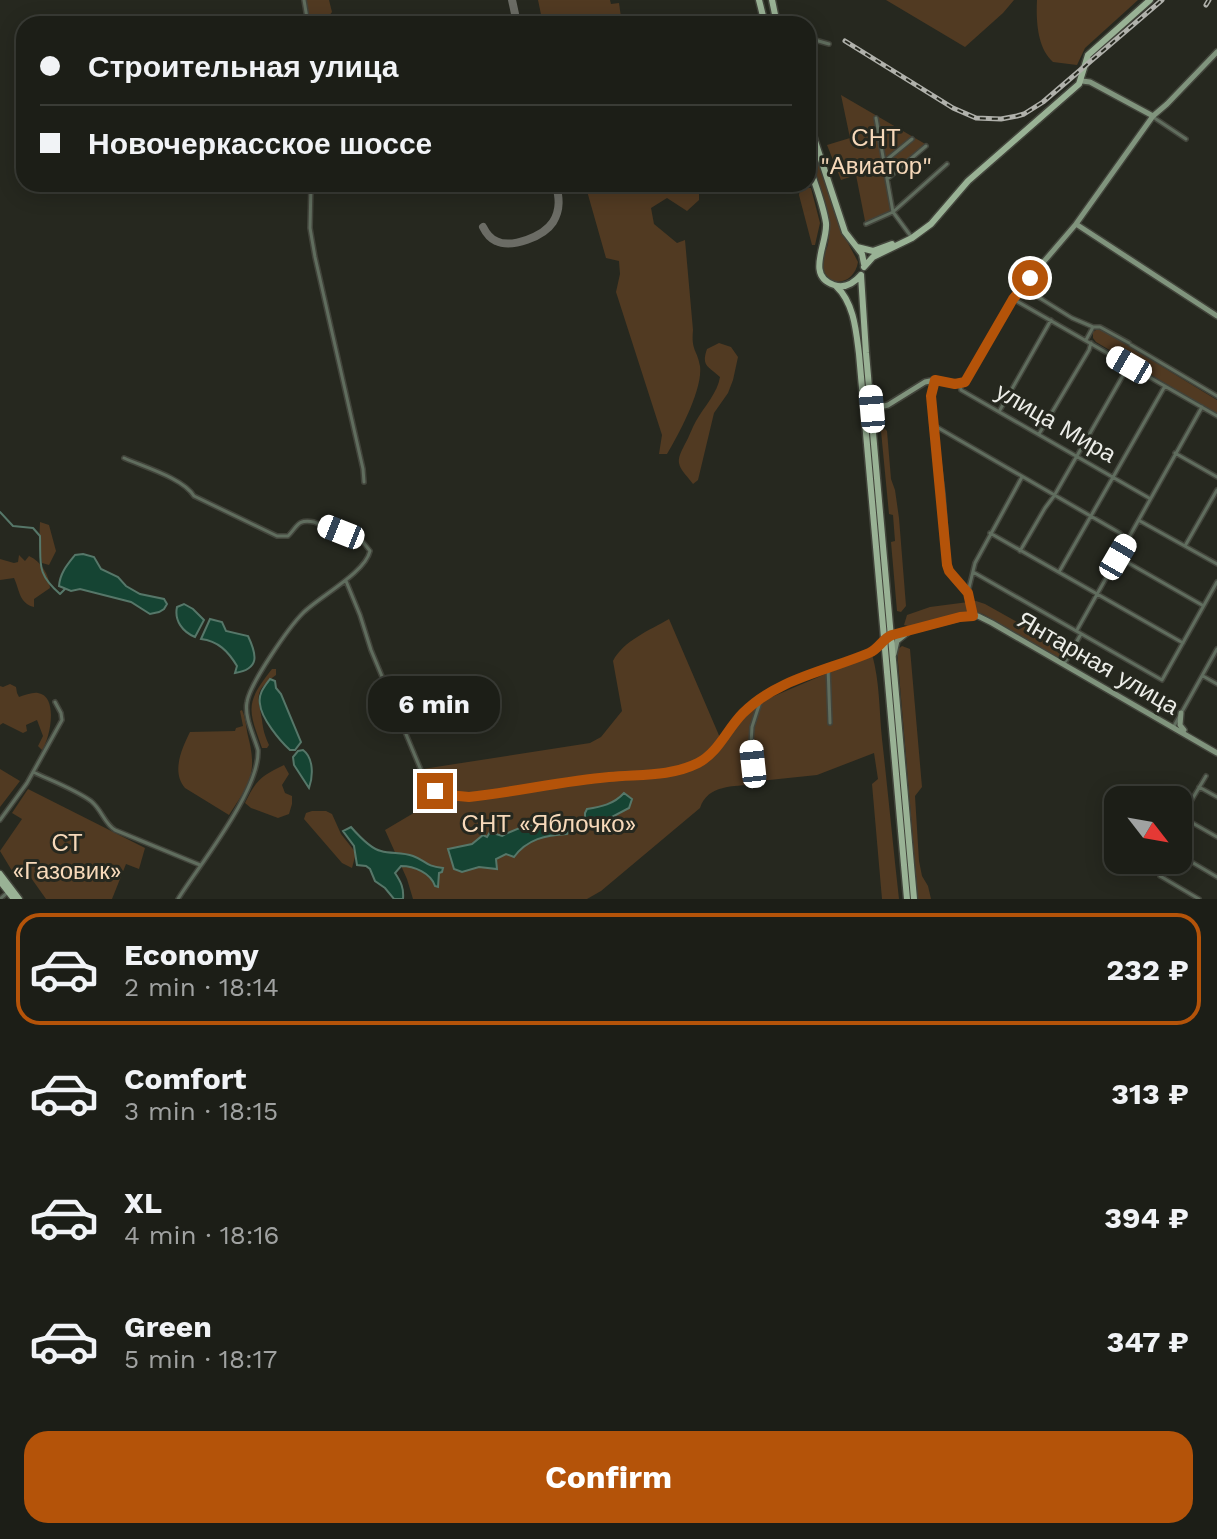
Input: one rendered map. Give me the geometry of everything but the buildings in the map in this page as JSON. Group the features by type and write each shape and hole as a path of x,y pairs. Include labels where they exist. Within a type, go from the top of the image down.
{"main road":[{"path":"816,186 826,223 819,269 825,280 844,287 854,283 873,257 912,238 931,224 968,181 1082,81 1086,59 1093,50 1150,0"},
{"path":"816,148 845,232 862,254 891,618 887,661 907,899"},
{"path":"818,192 823,187 830,188"},
{"path":"857,247 873,251 931,224"},
{"path":"836,286 847,300 855,327 882,608 894,655 914,899"},
{"path":"0,874 16,899"},
{"path":"0,881 16,899"}],"street":[{"path":"816,40 829,44"},
{"path":"960,384 965,382 1013,299 1076,224 1153,116 1217,52"},
{"path":"1082,81 1090,82 1153,116 1186,139"},
{"path":"876,118 893,212 910,235"},
{"path":"884,162 912,139"},
{"path":"887,179 926,146"},
{"path":"866,224 893,212 947,164"},
{"path":"311,192 310,228 315,257 364,482"},
{"path":"1076,224 1217,316"},
{"path":"1022,287 1060,311 1093,327 1100,327 1217,396"},
{"path":"1013,299 1217,416"},
{"path":"999,412 1051,320"},
{"path":"1039,434 1089,350 1093,327"},
{"path":"1020,551 1129,365"},
{"path":"872,409 888,405 925,382 935,380 931,396 947,565 968,593"},
{"name":"улица Мира","path":"935,380 960,384 961,390 1149,498"},
{"path":"1059,572 1165,386"},
{"path":"1076,631 1202,407"},
{"path":"933,425 1120,533 1127,542"},
{"path":"1175,453 1217,477"},
{"path":"124,458 177,481 192,491 194,496 277,536 288,536 300,522 307,520 363,542 369,547 370,555 346,581 305,611 290,627 252,686 246,702 258,750 255,771 241,804 178,899"},
{"path":"346,581 428,787 441,793 469,797 608,777 656,775 682,769 706,758 742,713 795,679 876,653 888,636 973,616 968,593 975,563 1022,477"},
{"path":"1185,546 1217,490"},
{"path":"1139,520 1217,564"},
{"path":"990,533 1183,643 1217,582"},
{"path":"1118,557 1203,606"},
{"name":"Янтарная улица","path":"973,572 1162,680 1183,643"},
{"name":"Янтарная улица","path":"973,616 992,623 1217,753"},
{"path":"891,618 897,629 911,631"},
{"path":"894,655 897,641 911,631"},
{"path":"1064,664 1081,634"},
{"path":"1174,727 1217,649"},
{"path":"876,653 887,661"},
{"path":"828,666 830,723"},
{"path":"1202,676 1217,684"},
{"path":"754,784 752,727 761,699"},
{"path":"0,820 33,772 62,720 55,702"},
{"path":"1161,719 1174,720 1181,713"},
{"path":"1181,713 1181,728 1198,742"},
{"path":"33,772 91,801 106,823 115,830 200,865"},
{"path":"1192,799 1206,776"},
{"path":"1199,787 1217,797"},
{"path":"1192,823 1217,837"},
{"path":"1192,862 1217,877"},
{"path":"1160,874 1199,899"},
{"path":"0,899 8,892"}],"green space":[{"path":"306,0 329,0 332,12 329,16 308,16"},
{"path":"538,0 610,0 611,4 619,3 621,16 541,16"},
{"path":"886,0 1014,0 965,47"},
{"path":"1037,0 1138,0 1085,48 1077,65 1053,62 1048,56 1039,33"},
{"name":"СНТ \"Авиатор\"","path":"841,95 927,145 888,178 895,211 866,226 856,175 841,180 827,145 850,138"},
{"path":"816,152 839,226 858,262 852,275 842,281 831,280 822,266 829,224 816,181"},
{"path":"587,192 699,192 699,200 687,211 667,198 651,208 654,224 677,243 685,240 693,342 700,366 694,399 667,454 659,454 662,435 616,292 619,261 606,258"},
{"path":"800,192 812,192 820,223 815,245 812,245"},
{"path":"1102,330 1217,400 1217,414 1096,342 1093,332"},
{"path":"719,343 731,347 738,357 728,393 714,413 698,480 693,484 681,468 679,458 719,383 720,377 705,359 707,349"},
{"path":"885,429 899,518 906,606 901,612 897,611 891,542 895,541 893,515 889,514 881,431"},
{"path":"40,522 49,525 56,551 49,565 42,563"},
{"path":"19,555 25,561 29,556 38,562 48,578 50,588 34,599 34,607 23,599 14,578 0,580 0,559 14,563 18,562"},
{"path":"976,601 1069,651 1063,660 983,614 974,612 911,627 904,625 907,615 930,607"},
{"name":"СНТ «Яблочко»","path":"669,619 721,740 760,702 872,654 878,686 899,899 882,899 872,784 878,779 874,753 817,775 759,781 759,762 755,784 722,788 709,795 700,808 601,891 587,899 413,899 385,830 434,801 435,795 423,769 590,743 601,737 622,711 613,661 617,654 630,642"},
{"path":"902,646 910,649 922,787 915,796 919,861 931,899 918,899 897,650"},
{"path":"272,669 276,669 276,675 259,694 263,727 269,745 262,748 252,715 253,699"},
{"path":"10,684 16,687 19,697 38,693 49,702 50,728 42,750 38,746 43,736 37,720 26,725 27,731 23,733 3,723 0,725 0,686"},
{"path":"242,710 251,749 252,770 229,815 185,788 178,767 190,732 235,731 243,726"},
{"path":"284,765 289,774 282,785 285,793 292,796 289,814 278,818 245,803 260,780"},
{"path":"0,769 20,781 0,807"},
{"name":"СТ «Газовик»","path":"28,789 145,848 139,869 126,864 112,899 46,899 29,875 17,879 0,851 22,819 12,813"},
{"path":"306,813 332,814 341,834 356,853 352,868 342,863 304,819"}],"shaded area":[{"path":"75,555 94,557 101,569 118,577 140,594 164,599 167,604 164,609 150,614 131,602 59,586 69,562"},
{"path":"184,604 204,620 195,637 178,621 177,607"},
{"path":"210,619 222,622 226,631 248,636 254,655 249,668 235,673 237,666 226,651 213,642 201,639"},
{"path":"270,679 275,681 301,742 295,750 290,750 281,741 261,710 261,694"},
{"path":"303,750 312,768 309,788 294,765 293,757"},
{"path":"624,793 632,799 629,808 608,819 603,830 595,824 585,823 587,809 607,804"},
{"path":"570,820 574,825 567,834 538,839 514,857 506,854 496,859 497,869 479,867 462,872 454,869 448,849 472,844 483,835 487,837 490,832 502,836 529,825"},
{"path":"351,827 377,850 409,855 443,868 439,873 438,887 421,871 401,866 395,873 402,885 403,899 394,899 375,881 370,869 357,865 354,846 343,831"}],"waterway":[{"path":"0,512 13,526 33,528 40,536 43,574 60,594 65,589"}],"taxiway":[{"path":"512,0 515,16"},
{"path":"483,227 496,241 510,243 527,240 543,232 553,222 557,212 557,192"}],"railway":[{"path":"845,41 953,108 976,118 1001,119 1024,114 1043,102 1162,0"},
{"path":"1206,5 1209,0"}],"route":[{"path":"435,791 469,797 608,777 656,775 692,766 706,758 725,738 742,713 795,679 872,652 892,635 973,616 968,593 947,565 931,396 935,380 955,384 965,382 1013,299 1030,278"}]}
